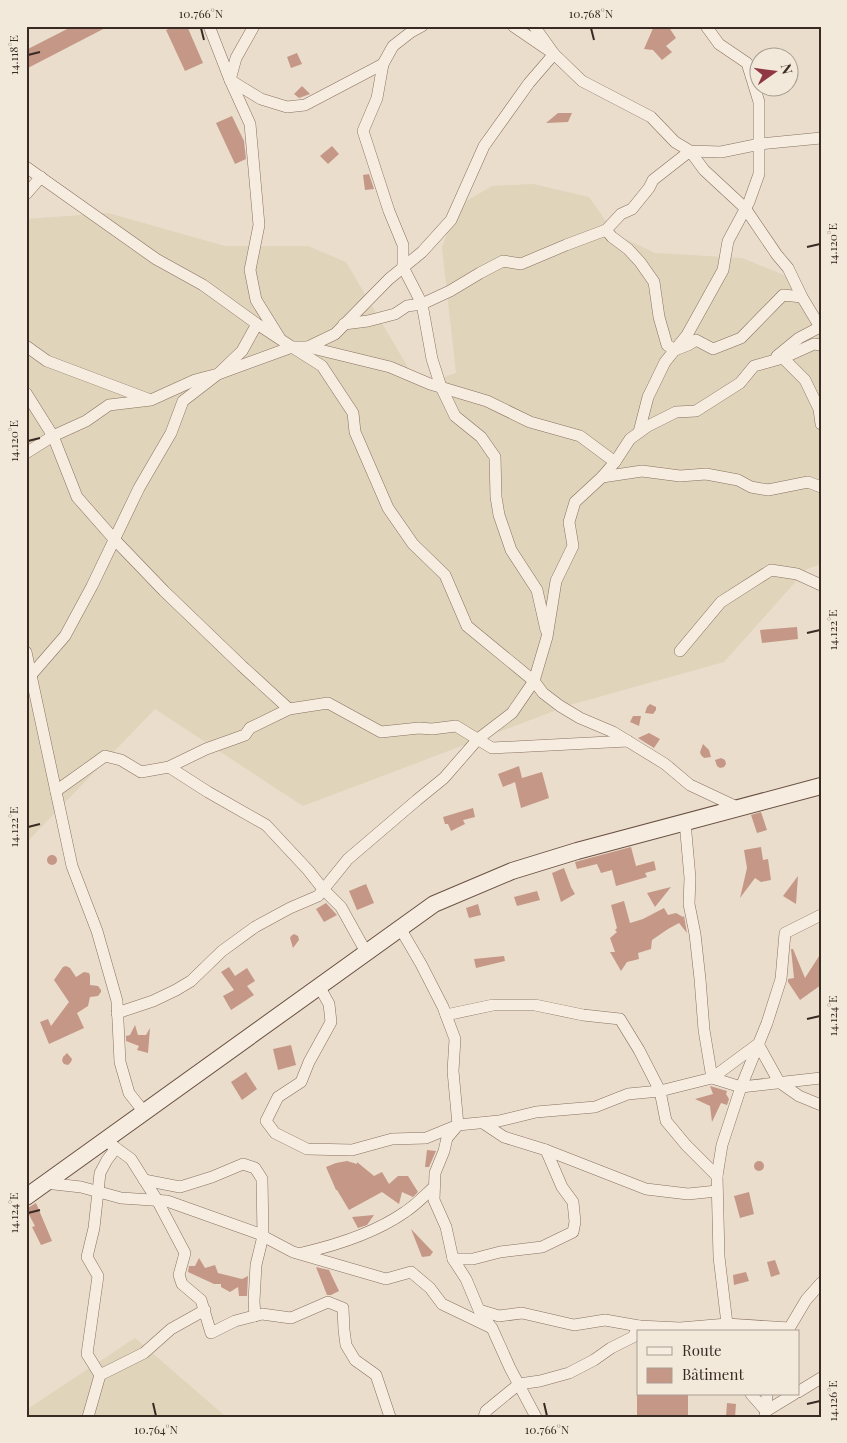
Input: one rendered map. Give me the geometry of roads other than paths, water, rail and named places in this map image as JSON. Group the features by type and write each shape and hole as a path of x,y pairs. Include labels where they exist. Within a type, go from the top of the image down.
{"main road":[{"path":"26,1196 111,1144 144,1112 434,904 512,871 577,851 821,786"}],"street":[{"path":"209,26 250,124 258,225 250,270 256,300 282,340"},
{"path":"230,80 236,58 254,26"},
{"path":"422,26 393,46 383,64 377,98 363,131 389,211 403,245 403,267 422,304 432,359 441,387 455,416 480,437 495,457 496,497 499,515 511,550 537,590 547,637"},
{"path":"513,26 554,54 582,81 651,117 674,142 690,151 704,170 745,208 788,268 802,297 821,327 799,338 777,359"},
{"path":"534,26 554,54"},
{"path":"639,432 648,397 665,362 686,336 704,300 723,270 728,241 745,208 759,174 759,102 747,63 719,44 706,26"},
{"path":"308,347 335,334 383,285 422,252 451,220 484,146 530,83 554,54"},
{"path":"230,80 262,99 287,107 305,105 383,64"},
{"path":"344,324 368,321 395,314 407,306 422,304 450,291 503,261 521,264 606,230 621,214 632,209 650,188 653,180 690,151 721,152 760,144 821,138"},
{"path":"26,167 156,259 204,285 256,324 322,366 352,413 355,432 388,508 413,544 445,575 467,626 534,681 543,693 560,706 580,718 613,732 628,741 665,764 690,785 739,808"},
{"path":"26,194 41,177"},
{"path":"606,230 612,238 628,249 654,282 658,317 667,345 675,350"},
{"path":"675,350 696,340 713,349 741,338 783,295 802,297"},
{"path":"29,675 65,636 140,488 171,433 183,401 218,374 242,351 256,324"},
{"path":"117,1013 153,1001 192,981 222,951 255,927 290,908 318,896 348,859 444,778 478,739 512,713 534,681 547,637 556,581 573,546 569,522 574,502 602,477 615,462 630,439 648,426 676,412 696,411 740,383 754,366 814,344 821,344"},
{"path":"26,346 47,361 151,400"},
{"path":"26,453 53,436 86,421 109,405 151,400 195,380 218,374 292,347 308,347 390,367 441,387 487,401 530,422 580,436 615,462"},
{"path":"777,359 805,380 818,409 821,424"},
{"path":"26,393 53,436 77,497 114,540 220,646 289,709"},
{"path":"602,477 642,472 680,476 706,474 738,480 751,487 768,490 808,482 821,487"},
{"path":"680,651 721,602 771,570 797,574 821,585"},
{"path":"26,652 29,675 72,866 97,931 117,1001 120,1062 130,1093 144,1112"},
{"path":"56,791 105,756 122,760 142,772 169,767 206,749 245,735 250,728 289,709 328,703 381,732 456,726 492,748 628,741"},
{"path":"169,767 266,825 341,907 366,952"},
{"path":"685,822 690,878 689,904 695,934 704,1030 712,1078"},
{"path":"728,1328 720,1257 717,1190 717,1176 722,1145 767,1023 781,979 785,933 821,915"},
{"path":"400,928 421,964 446,1015 455,1039 453,1071 458,1125 448,1138 434,1173 434,1200 446,1227 453,1259 466,1279 479,1310 492,1328 510,1368 536,1417"},
{"path":"319,986 329,1004 331,1022 309,1062 301,1082 278,1097 266,1121 275,1133 307,1149 352,1150 392,1139 426,1138 458,1125 499,1121 536,1112 595,1107 628,1094 660,1090 712,1078 758,1044"},
{"path":"446,1015 493,1005 535,1005 620,1019 660,1090 666,1121 686,1145 717,1176"},
{"path":"758,1044 779,1082 799,1096 821,1105"},
{"path":"712,1078 742,1087 821,1078"},
{"path":"483,1123 504,1137 546,1150 646,1189 688,1194 717,1190"},
{"path":"100,1375 87,1354 98,1276 87,1257 94,1228 100,1173 107,1160 111,1144 131,1159 157,1200 185,1253 179,1275 182,1284 202,1300 211,1333 234,1321 262,1314 291,1318 328,1302 343,1308 346,1345 355,1360 376,1375 390,1417"},
{"path":"453,1259 473,1259 500,1252 542,1247 573,1232 575,1222 573,1202 562,1187 546,1150"},
{"path":"144,1180 180,1187 212,1177 243,1164 256,1168 262,1179 263,1236 256,1265 255,1316"},
{"path":"45,1183 81,1187 121,1198 167,1201 263,1236 300,1254 386,1279 411,1272 430,1288 442,1304 492,1328"},
{"path":"300,1254 352,1238 380,1226 405,1212 434,1187"},
{"path":"479,1310 499,1316 522,1313 574,1325 605,1320 639,1326 788,1330 806,1300 821,1283"},
{"path":"88,1417 100,1375 144,1353 170,1329 205,1310"},
{"path":"484,1417 486,1411 519,1384 540,1381 569,1373 633,1337 639,1326"},
{"path":"800,1391 821,1378"},
{"path":"752,1396 765,1414"},
{"path":"765,1414 767,1396"},
{"path":"765,1414 791,1396"}]}
